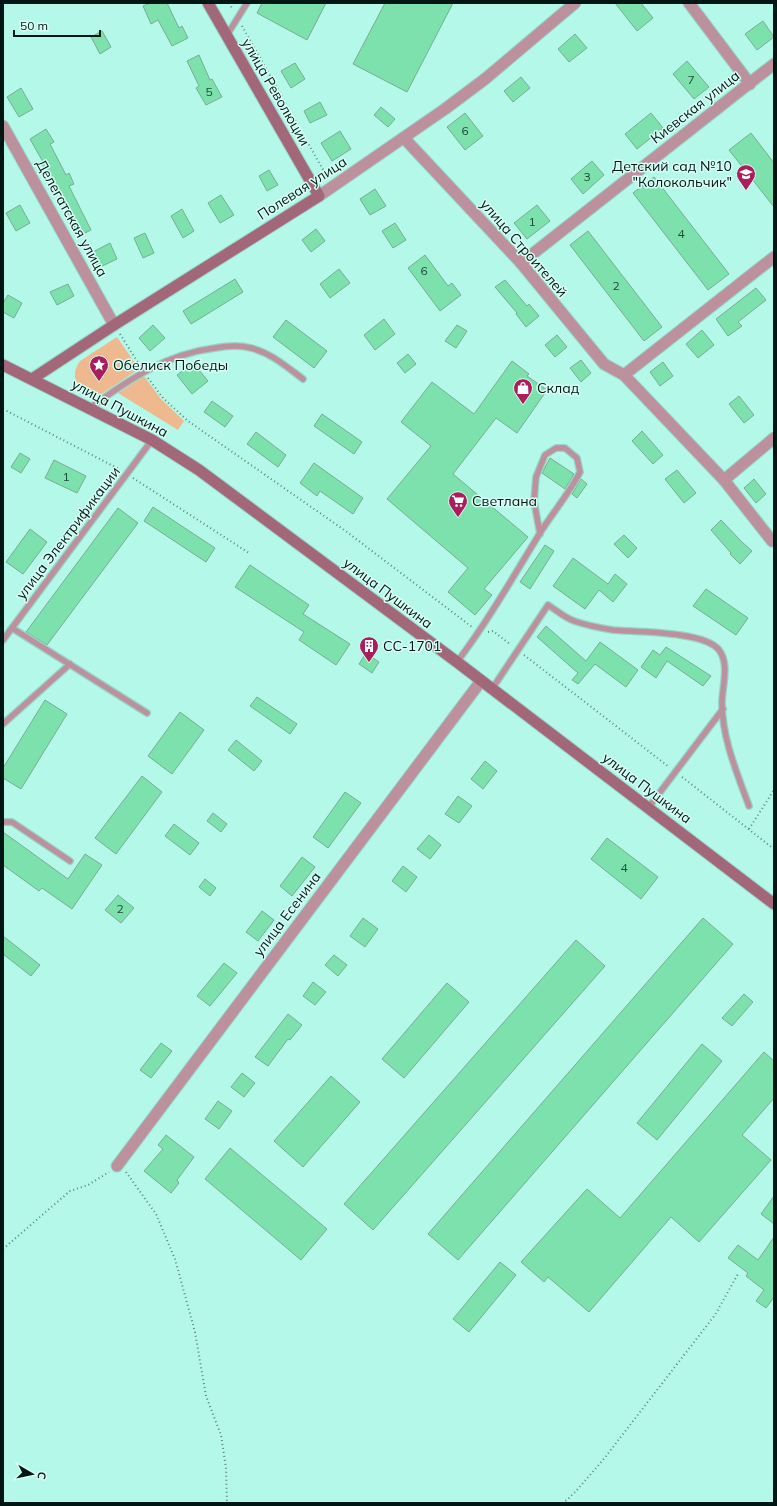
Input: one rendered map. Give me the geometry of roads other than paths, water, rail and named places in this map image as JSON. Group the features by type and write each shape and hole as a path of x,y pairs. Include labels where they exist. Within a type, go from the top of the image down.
{"main road":[{"name":"улица Революции","path":"208,3 319,196"},
{"name":"Полевая улица","path":"32,379 114,325 319,196"},
{"name":"улица Пушкина","path":"3,365 152,440 199,470 457,662 774,904"}],"street":[{"name":"Полевая улица","path":"319,196 445,109 484,79 575,3"},
{"path":"689,3 750,84"},
{"name":"Киевская улица","path":"521,263 774,64"},
{"name":"Делегатская улица","path":"3,126 114,325"},
{"name":"улица Строителей","path":"404,138 521,263 604,364 624,375 724,480 772,541"},
{"path":"624,375 774,257"},
{"path":"724,480 774,438"},
{"name":"улица Есенина","path":"117,1166 481,681"}],"lane":[{"path":"226,36 248,3"},
{"path":"89,408 121,385 165,361 184,354 227,346 251,348 269,355 303,379"},
{"name":"улица Электрификации","path":"3,640 152,440"},
{"path":"457,662 479,632 554,512 572,488 580,472 577,458 565,448 556,448 545,455 536,477 534,502 540,534"},
{"path":"492,689 548,605 573,621 580,623 612,630 666,634 703,640 719,649 725,665 723,709 726,736 749,806"},
{"path":"12,628 147,713"},
{"path":"3,724 70,664"},
{"path":"648,808 723,709"},
{"path":"3,822 12,822 70,861"}],"place":[{"name":"Детский сад №10 \"Колокольчик\"","path":"746,191"},
{"name":"Обелиск Победы","path":"99,382"},
{"name":"Склад","path":"523,405"},
{"name":"Светлана","path":"458,518"},
{"name":"СС-1701","path":"369,663"}]}
